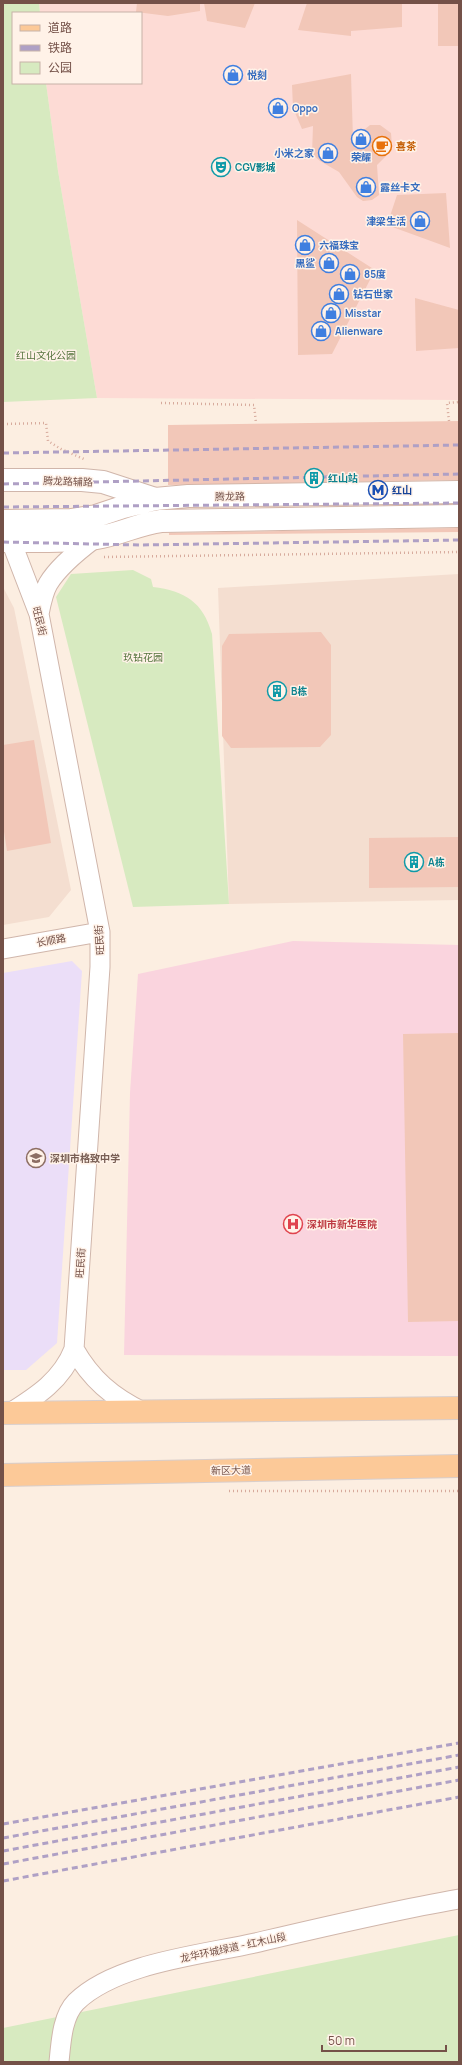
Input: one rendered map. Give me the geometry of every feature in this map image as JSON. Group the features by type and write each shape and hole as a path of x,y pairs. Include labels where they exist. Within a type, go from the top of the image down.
{"main road":[{"name":"腾龙路辅路","path":"3,480 96,481 155,499"},
{"name":"腾龙路","path":"3,521 71,520 96,516 155,499 188,496 459,492"},
{"path":"7,541 97,548 112,535 144,523 161,521 459,516"},
{"path":"6,1413 459,1408"},
{"name":"新区大道","path":"3,1475 459,1466"}],"street":[{"name":"旺民街","path":"7,541 39,614 100,932 100,967 74,1349"},
{"path":"39,614 42,598 48,584 78,552 97,548"},
{"name":"长顺路","path":"3,949 100,932"},
{"path":"74,1349 95,1380 124,1403 143,1412"},
{"path":"6,1413 31,1400 56,1380 65,1369 74,1349"},
{"name":"龙华环城绿道 - 红木山段","path":"59,2062 63,2030 72,2008 75,2003 89,1990 103,1982 167,1962 398,1910 459,1899"}],"path":[{"path":"449,421 447,403 459,402"},
{"path":"161,403 254,405 256,423"},
{"path":"3,424 46,423 48,440 61,449 89,462"},
{"path":"97,548 459,552"}],"shaded area":[{"path":"39,3 459,3 459,400 97,398 58,171 46,84 142,84 142,12 40,12"},
{"path":"459,574 459,900 229,904 218,588"},
{"path":"3,587 14,608 71,890 49,917 3,925"},
{"name":"深圳市新华医院","path":"293,941 459,945 459,1356 124,1355 130,1093 138,974"},
{"name":"深圳市格致中学","path":"72,961 82,971 57,1343 26,1370 3,1370 3,973"}],"green space":[{"name":"红山文化公园","path":"3,3 39,3 40,12 12,12 12,84 46,84 58,171 97,398 3,402"},
{"name":"玖钻花园","path":"133,570 151,579 153,587 183,595 191,600 198,606 203,614 212,634 229,904 133,907 56,597 71,574"},
{"path":"459,1935 459,2062 3,2062 3,2028"}],"building":[{"path":"137,3 200,3 200,11 168,16 136,12"},
{"path":"204,3 255,3 245,28 207,21"},
{"path":"307,3 402,3 402,27 351,31 351,36 298,30"},
{"path":"438,3 459,3 459,46 438,46"},
{"path":"351,74 353,139 370,125 380,125 391,133 392,146 389,153 377,165 379,195 372,200 363,201 357,197 339,172 320,161 312,154 313,126 302,129 293,108 292,85"},
{"path":"446,193 450,248 387,225 397,195"},
{"path":"297,220 375,270 332,354 298,355"},
{"path":"415,298 459,310 459,348 416,351"},
{"path":"459,421 459,480 168,485 168,425"},
{"path":"459,528 459,532 169,535 169,533"},
{"name":"B栋","path":"321,632 331,645 331,735 320,747 231,748 222,736 222,646 229,634"},
{"path":"34,740 51,843 7,851 3,825 3,745"},
{"name":"A栋","path":"459,837 459,887 369,888 369,838"},
{"path":"459,1033 459,1321 408,1322 403,1034"}],"railway":[{"path":"3,453 459,445"},
{"path":"3,484 459,474"},
{"path":"3,507 459,503"},
{"path":"3,542 140,545 459,540"},
{"path":"3,1824 459,1743"},
{"path":"3,1838 459,1755"},
{"path":"3,1851 459,1767"},
{"path":"3,1864 459,1780"},
{"path":"3,1881 459,1797"}],"place":[{"name":"悦刻","path":"233,75"},
{"name":"Oppo","path":"278,108"},
{"name":"荣耀","path":"361,139"},
{"name":"喜茶","path":"382,146"},
{"name":"小米之家","path":"328,153"},
{"name":"CGV影城","path":"221,167"},
{"name":"露丝卡文","path":"366,187"},
{"name":"津梁生活","path":"420,221"},
{"name":"六福珠宝","path":"305,245"},
{"name":"黑鲨","path":"329,263"},
{"name":"85度","path":"350,274"},
{"name":"钻石世家","path":"339,294"},
{"name":"Misstar","path":"331,313"},
{"name":"Alienware","path":"321,331"},
{"name":"红山站","path":"314,478"},
{"name":"红山","path":"378,490"},
{"name":"B栋","path":"277,691"},
{"name":"A栋","path":"414,862"},
{"name":"深圳市格致中学","path":"36,1158"},
{"name":"深圳市新华医院","path":"293,1224"}]}
